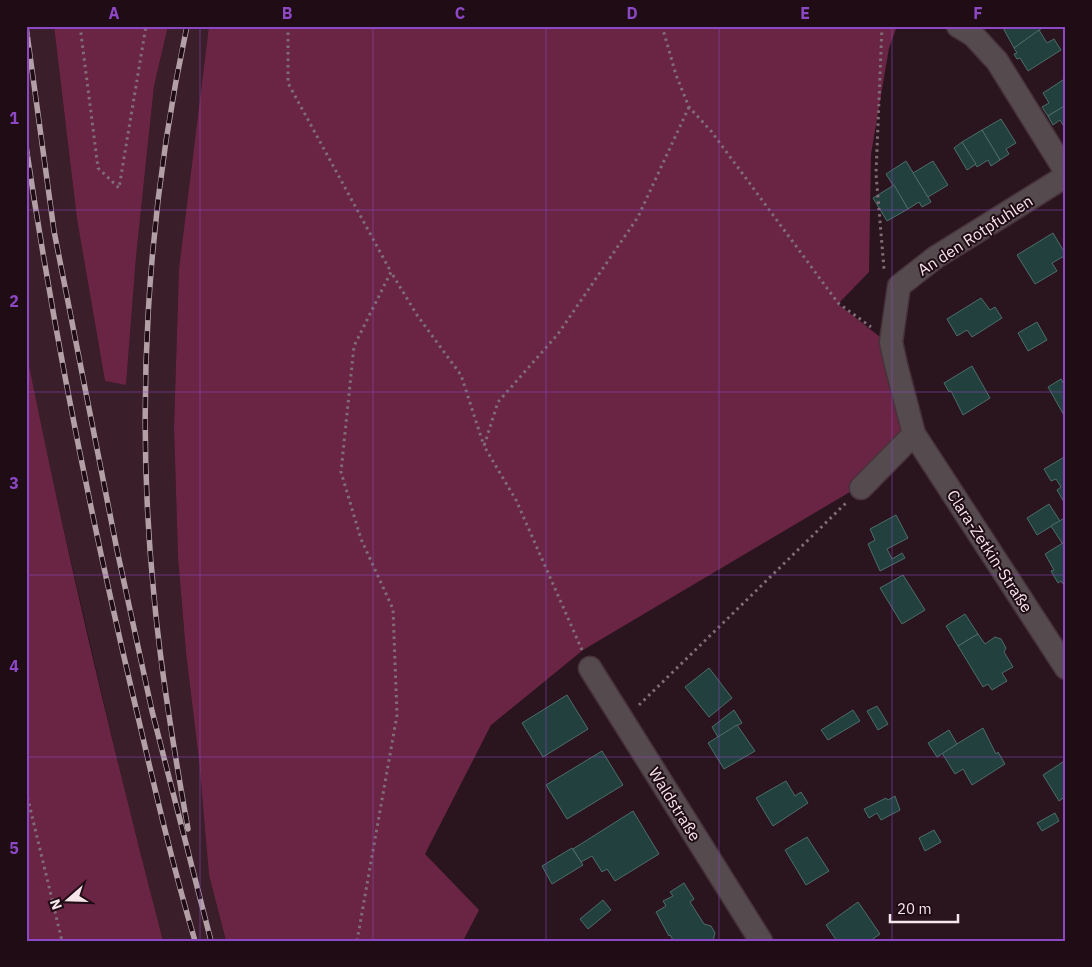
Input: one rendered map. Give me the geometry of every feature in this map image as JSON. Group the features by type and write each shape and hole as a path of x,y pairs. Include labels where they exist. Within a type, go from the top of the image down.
{"street":[{"name":"An den Rotpfuhlen","path":"914,434 891,342 899,286 936,257 1066,174 997,61 973,35 958,26"},
{"path":"861,488 914,434"},
{"name":"Clara-Zetkin-Straße","path":"914,434 1066,668"},
{"name":"Waldstraße","path":"590,668 761,941"}],"path":[{"path":"80,26 98,168 119,188 146,26"},
{"path":"288,26 288,83 417,315 460,375 484,446 516,500 590,668"},
{"path":"662,26 676,75 689,106 710,131 838,303 891,342"},
{"path":"882,26 876,174 885,273"},
{"path":"484,446 498,402 558,334 638,217 689,106"},
{"path":"357,941 397,715 393,608 361,539 341,472 354,346 392,272"},
{"path":"623,721 861,488"},
{"path":"26,791 62,941"}],"shaded area":[{"path":"26,26 54,26 77,219 105,381 126,385 136,257 154,86 168,26 209,26 179,269 174,427 178,557 186,653 199,760 209,875 226,941 163,941 124,789 48,462 26,350"},
{"path":"54,26 168,26 154,86 136,257 126,385 105,381 77,219"},
{"path":"209,26 897,26 889,48 871,154 869,272 838,304 889,344 913,433 860,486 583,650 491,725 425,854 479,910 463,941 226,941 209,875 199,760 186,653 178,557 174,427 179,269"},
{"path":"26,350 90,646 163,941 26,941"}],"building":[{"path":"1002,26 1045,26 1014,48"},
{"path":"1039,30 1047,43 1054,39 1061,50 1028,71 1020,58 1017,59 1014,54 1017,53 1014,48"},
{"path":"1066,78 1066,105 1048,116 1042,107 1049,103 1043,93"},
{"path":"1066,105 1066,130 1060,120 1053,125 1048,116"},
{"path":"1001,119 1016,143 1006,149 1009,154 1000,160 982,130"},
{"path":"982,130 1000,160 991,166 988,160 977,167 962,142"},
{"path":"962,142 976,164 967,170 954,148"},
{"path":"906,161 931,202 922,207 919,202 908,209 886,174"},
{"path":"933,161 948,185 928,197 913,173"},
{"path":"894,185 908,209 887,221 873,198"},
{"path":"1053,233 1066,255 1052,263 1057,271 1035,284 1017,255"},
{"path":"981,298 990,310 995,307 1002,318 972,337 967,330 957,336 947,319"},
{"path":"1037,322 1047,340 1028,351 1018,333"},
{"path":"972,366 990,398 963,415 951,391 949,392 944,383"},
{"path":"1061,379 1066,387 1065,417 1048,387"},
{"path":"1066,456 1066,501 1064,502 1057,490 1061,487 1056,479 1051,481 1044,469"},
{"path":"1049,504 1060,521 1037,535 1027,518"},
{"path":"896,515 908,538 887,549 892,559 902,553 905,558 880,571 868,544 875,540 870,529"},
{"path":"1066,517 1066,541 1062,543 1051,526"},
{"path":"1066,541 1066,588 1061,581 1058,583 1051,571 1054,570 1045,554"},
{"path":"903,575 925,610 902,624 880,588"},
{"path":"965,614 978,634 958,646 946,626"},
{"path":"978,634 985,644 995,637 1001,639 1006,648 1004,652 1013,667 1002,673 1007,681 992,690 988,684 983,687 958,646"},
{"path":"709,668 732,698 709,717 685,687"},
{"path":"567,695 588,729 543,757 522,723"},
{"path":"877,706 888,724 878,730 867,711"},
{"path":"734,710 742,723 718,737 712,727"},
{"path":"853,710 860,721 828,740 821,730"},
{"path":"737,725 755,751 724,769 708,743"},
{"path":"983,728 996,754 998,752 1005,764 972,785 963,769 955,774 942,753"},
{"path":"949,730 957,744 937,757 928,743"},
{"path":"602,751 623,785 567,819 546,785"},
{"path":"1066,760 1066,796 1059,801 1043,775"},
{"path":"786,781 795,796 801,792 808,803 773,826 756,798"},
{"path":"895,796 900,810 881,820 877,813 869,818 864,809 886,798 888,800"},
{"path":"633,811 659,854 615,881 607,869 602,872 592,856 581,862 573,849"},
{"path":"1055,813 1059,821 1042,831 1037,823"},
{"path":"934,830 941,842 925,851 919,838"},
{"path":"807,837 829,871 806,885 785,850"},
{"path":"572,848 583,865 552,884 542,866"},
{"path":"684,883 694,899 690,902 704,924 711,926 715,933 713,941 672,941 656,912 666,906 663,901 673,896 670,892"},
{"path":"603,900 611,910 588,929 580,919"},
{"path":"858,902 880,934 870,941 837,941 826,925"}],"railway":[{"path":"26,26 54,231 117,550 152,711 211,941"},
{"path":"187,26 173,96 154,238 148,310 146,453 148,525 160,654 188,829"},
{"path":"26,146 60,350 101,553 161,814 195,941"}]}
